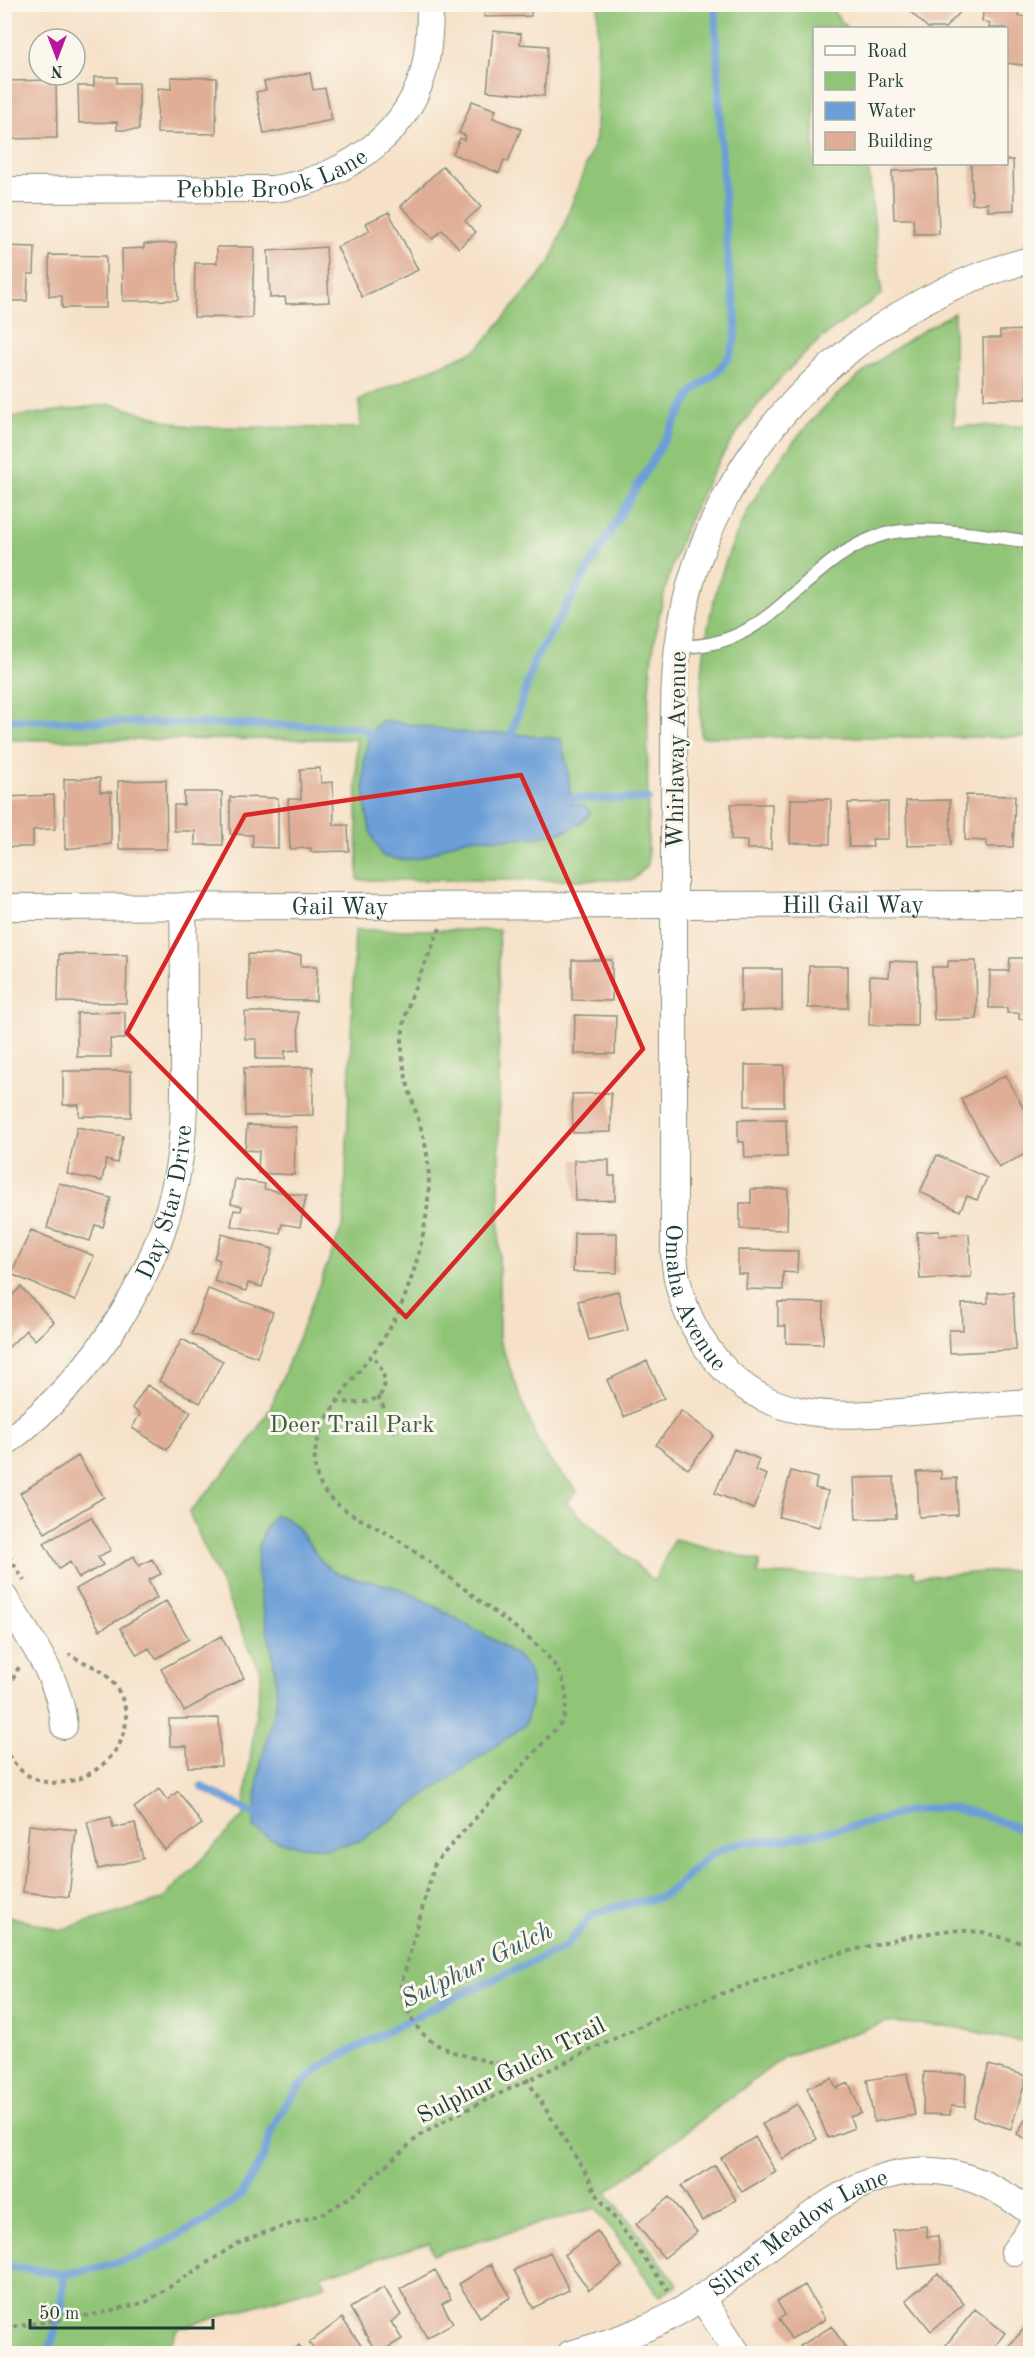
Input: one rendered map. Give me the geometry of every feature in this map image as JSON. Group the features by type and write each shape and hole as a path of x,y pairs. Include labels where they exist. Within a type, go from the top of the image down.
{"street":[{"name":"Pebble Brook Lane","path":"4,190 273,189 328,176 375,145 408,107 425,64 430,4"},
{"name":"Whirlaway Avenue","path":"674,904 674,707 678,646 694,572 712,525 751,456 797,399 853,347 904,311 964,282 1030,260"},
{"name":"Hill Gail Way","path":"674,904 1030,904"},
{"name":"Gail Way","path":"4,907 674,904"},
{"name":"Omaha Avenue","path":"674,904 675,1271 687,1314 710,1352 729,1373 753,1391 779,1405 818,1415 855,1416 1030,1402"},
{"name":"Day Star Drive","path":"4,1444 41,1414 82,1371 129,1304 155,1250 175,1184 183,1133 183,906"},
{"path":"4,1597 52,1676 60,1696 64,1726"},
{"name":"Silver Meadow Lane","path":"570,2354 612,2342 649,2326 701,2297 829,2203 858,2186 887,2174 917,2170 954,2173 980,2182 1030,2212"},
{"path":"1014,2252 1030,2229"},
{"path":"701,2297 738,2354"}],"lane":[{"path":"678,646 716,645 747,632 841,556 886,534 913,531 1030,542"}],"path":[{"path":"440,928 412,997 402,1034 404,1064 424,1143 427,1173 425,1218 409,1283 396,1317 372,1355 326,1418 317,1451 316,1473 327,1495 348,1512 411,1549 533,1643 556,1667 562,1679 567,1702 566,1714 561,1723 435,1863 403,1970 401,1985 403,2000 421,2033 435,2045 521,2070 589,2178 595,2192 668,2290"},
{"path":"336,1402 366,1402 378,1396 385,1386 385,1375 372,1355"},
{"path":"378,1396 396,1432"},
{"path":"4,1695 16,1676 18,1660"},
{"name":"Sulphur Gulch Trail","path":"4,2328 97,2314 146,2302 235,2245 260,2234 325,2213 354,2193 419,2136 451,2118 672,2011 830,1956 909,1936 951,1930 982,1932 1030,1945"}],"highlighted area":[{"path":"521,775 643,1049 406,1317 127,1033 245,815"}],"green space":[{"path":"598,5 828,5 846,27 813,27 813,165 868,165 882,294 813,346 779,380 749,416 723,455 700,497 681,540 666,585 656,631 650,678 647,748 648,865 633,880 358,880 356,739 5,740 4,418 111,404 189,427 361,428 359,400 478,349 550,263 596,138"},
{"path":"954,313 954,426 1030,426 1030,737 701,737 702,667 713,602 733,542 762,486 799,436 843,390 895,349"},
{"name":"Deer Trail Park","path":"355,930 499,930 499,1339 536,1438 550,1461 577,1491 566,1503 654,1581 674,1539 760,1561 757,1574 859,1576 913,1571 914,1577 1030,1569 1030,2044 954,2027 887,2022 784,2057 607,2192 678,2285 659,2296 596,2208 434,2254 429,2243 320,2276 325,2285 177,2329 167,2353 157,2351 156,2354 5,2353 4,1915 60,1930 162,1900 243,1816 261,1673 189,1513 244,1450 270,1409 344,1222"}],"water":[{"path":"383,720 474,734 504,733 561,739 568,770 571,804 584,806 591,812 576,826 555,834 505,839 465,839 418,859 396,859 382,856 370,830 364,770 368,740 374,728"},
{"path":"275,1515 293,1524 319,1558 333,1571 400,1589 446,1613 518,1657 525,1664 531,1679 531,1703 524,1726 361,1841 327,1848 298,1846 270,1839 254,1828 259,1772 276,1701 276,1679 258,1578 258,1555 263,1533"}],"building":[{"path":"484,4 531,4 531,16 484,17"},
{"path":"902,4 968,4 946,27 927,27"},
{"path":"984,4 1020,4 1018,16 1030,17 1030,66 1008,63 1008,27 989,27 990,23 982,21"},
{"path":"493,31 521,34 520,44 548,46 544,96 487,91"},
{"path":"310,73 313,90 325,88 332,120 264,134 256,92 266,90 264,82"},
{"path":"94,77 117,77 117,83 139,83 139,130 117,130 117,122 79,123 78,87 94,86"},
{"path":"171,77 217,78 216,134 157,133 158,88 171,89"},
{"path":"4,81 27,81 27,87 56,87 57,138 4,139"},
{"path":"472,101 496,110 493,118 521,129 508,162 504,160 499,173 453,154 460,138 464,140 466,136 459,133"},
{"path":"1008,160 1013,160 1014,210 988,211 988,203 972,204 971,165 1008,165"},
{"path":"443,166 481,207 465,221 476,232 459,248 442,230 433,239 401,206"},
{"path":"937,170 939,234 914,234 913,219 894,219 892,171"},
{"path":"389,212 418,270 362,297 337,247 370,231 366,223"},
{"path":"176,243 178,300 123,301 122,249 144,248 144,244"},
{"path":"4,246 35,247 34,274 28,274 27,301 4,301"},
{"path":"217,247 254,247 252,318 194,317 195,263 217,263"},
{"path":"326,247 329,302 286,304 285,297 270,298 268,251"},
{"path":"49,255 106,256 106,308 62,308 62,296 49,296"},
{"path":"1025,330 1027,399 984,399 983,338 1000,338 1000,331"},
{"path":"320,768 321,783 333,782 334,825 348,825 349,851 311,852 311,848 290,849 288,799 301,799 300,769"},
{"path":"100,778 100,792 111,792 111,844 65,849 64,779"},
{"path":"166,780 167,849 119,849 118,781"},
{"path":"184,792 222,792 223,845 195,845 195,831 174,831 174,805 184,805"},
{"path":"1027,794 1030,794 1030,848 1028,848"},
{"path":"54,795 55,829 33,830 33,847 8,847 7,797"},
{"path":"966,795 1015,796 1013,847 987,847 987,841 965,840"},
{"path":"230,797 278,798 278,848 252,847 253,835 230,834"},
{"path":"791,799 831,799 830,844 790,843"},
{"path":"950,800 951,845 907,846 906,801"},
{"path":"888,802 888,839 872,839 873,847 849,847 848,803"},
{"path":"731,804 772,804 771,849 747,849 747,841 731,840"},
{"path":"59,954 127,955 126,1003 58,1002"},
{"path":"248,954 301,955 301,966 317,966 316,1001 248,1000"},
{"path":"1010,958 1030,958 1030,1020 1019,1019 1019,1013 1007,1013 1007,1008 989,1008 990,971 1009,971"},
{"path":"572,960 612,960 612,1001 572,1000"},
{"path":"890,961 918,962 917,1026 869,1025 870,976 889,977"},
{"path":"948,961 976,961 977,1019 934,1020 932,967 948,967"},
{"path":"809,966 848,966 848,1008 808,1008"},
{"path":"741,969 782,969 782,1010 741,1011"},
{"path":"125,1012 125,1039 110,1039 111,1057 77,1057 77,1013"},
{"path":"245,1012 298,1012 299,1050 285,1051 285,1059 256,1059 256,1039 245,1039"},
{"path":"575,1015 616,1016 615,1054 574,1054"},
{"path":"745,1065 784,1065 784,1106 745,1106"},
{"path":"313,1067 313,1115 245,1116 244,1068"},
{"path":"63,1071 131,1071 131,1117 79,1116 79,1105 63,1105"},
{"path":"1006,1075 1030,1121 1030,1151 999,1168 961,1099"},
{"path":"611,1093 611,1132 573,1133 572,1094"},
{"path":"786,1119 787,1157 745,1158 744,1142 738,1142 738,1120"},
{"path":"247,1125 296,1127 294,1175 258,1173 259,1151 245,1150"},
{"path":"77,1127 123,1136 117,1163 106,1160 102,1181 67,1174"},
{"path":"937,1155 987,1178 977,1200 967,1196 960,1211 920,1192"},
{"path":"574,1160 609,1160 609,1176 615,1176 615,1200 575,1201"},
{"path":"235,1179 265,1184 264,1189 306,1196 300,1227 282,1224 280,1234 231,1226 234,1210 241,1211 242,1206 231,1204"},
{"path":"59,1183 111,1198 103,1227 95,1225 90,1241 47,1228"},
{"path":"751,1189 788,1189 787,1230 740,1229 740,1203 751,1203"},
{"path":"31,1230 94,1256 75,1301 11,1274"},
{"path":"939,1231 939,1236 969,1234 971,1277 920,1279 917,1232"},
{"path":"574,1233 617,1233 617,1273 573,1272"},
{"path":"222,1234 273,1249 262,1287 248,1283 246,1291 214,1281 220,1260 214,1258"},
{"path":"738,1250 798,1251 797,1273 783,1272 783,1290 746,1289 747,1274 738,1274"},
{"path":"21,1287 54,1322 35,1340 26,1330 9,1347 4,1342 4,1303"},
{"path":"208,1289 273,1312 257,1357 192,1334"},
{"path":"618,1291 628,1330 589,1340 578,1301"},
{"path":"1013,1292 1016,1350 950,1353 949,1330 963,1330 962,1304 988,1303 988,1293"},
{"path":"778,1302 824,1303 823,1344 786,1343 786,1326 778,1326"},
{"path":"182,1339 223,1361 200,1403 159,1381"},
{"path":"647,1361 664,1398 624,1417 607,1380"},
{"path":"147,1385 191,1412 167,1450 132,1428 140,1414 132,1408"},
{"path":"681,1411 714,1435 688,1469 656,1445"},
{"path":"734,1449 759,1459 755,1470 767,1475 753,1509 715,1493"},
{"path":"78,1456 104,1497 45,1533 20,1493"},
{"path":"791,1471 817,1478 815,1488 828,1491 819,1527 779,1517"},
{"path":"941,1471 941,1479 957,1478 958,1515 919,1517 917,1472"},
{"path":"894,1477 896,1518 856,1519 854,1478"},
{"path":"91,1517 111,1550 98,1557 103,1565 79,1578 70,1562 59,1569 44,1543"},
{"path":"134,1556 139,1566 152,1559 161,1574 148,1580 157,1598 100,1630 76,1589"},
{"path":"166,1601 189,1639 156,1659 149,1648 137,1655 120,1628"},
{"path":"221,1636 244,1678 184,1711 161,1669"},
{"path":"219,1718 221,1766 188,1767 187,1746 170,1746 169,1719"},
{"path":"159,1789 167,1800 178,1791 202,1824 165,1850 134,1808"},
{"path":"111,1817 113,1828 135,1823 143,1859 98,1869 87,1822"},
{"path":"29,1825 76,1830 69,1897 23,1892"},
{"path":"989,2065 1027,2076 1011,2129 973,2117"},
{"path":"924,2072 966,2074 965,2107 951,2106 950,2115 923,2114"},
{"path":"907,2073 915,2115 874,2122 867,2080"},
{"path":"832,2078 836,2088 849,2083 861,2113 850,2117 854,2128 828,2138 807,2088"},
{"path":"797,2104 817,2139 783,2159 762,2124"},
{"path":"1030,2111 1030,2142 1017,2134"},
{"path":"755,2137 776,2172 742,2192 721,2158"},
{"path":"715,2165 736,2200 702,2221 681,2186"},
{"path":"669,2197 697,2232 664,2258 636,2224"},
{"path":"926,2226 927,2237 938,2236 941,2264 897,2269 893,2230"},
{"path":"597,2231 622,2266 589,2290 564,2255"},
{"path":"550,2252 569,2290 533,2308 514,2270"},
{"path":"491,2264 511,2297 480,2317 459,2284"},
{"path":"435,2270 451,2299 442,2304 453,2323 427,2338 400,2289"},
{"path":"938,2273 964,2304 931,2331 906,2300"},
{"path":"805,2285 825,2320 791,2339 779,2319 785,2315 777,2301"},
{"path":"384,2287 401,2315 391,2322 402,2339 377,2354 350,2308"},
{"path":"975,2309 1005,2333 989,2354 944,2354 941,2351"},
{"path":"342,2318 367,2354 317,2354 309,2343"},
{"path":"1030,2322 1030,2354 1009,2354 1005,2350"},
{"path":"832,2326 849,2354 804,2354 800,2346"},
{"path":"299,2345 305,2354 288,2354"}],"waterway":[{"path":"509,742 534,661 694,390 723,364 734,343 736,323 728,261 715,4"},
{"path":"4,720 359,727 378,738"},
{"path":"562,798 648,799"},
{"path":"202,1787 263,1818"},
{"name":"Sulphur Gulch","path":"4,2266 64,2274 101,2267 141,2255 207,2220 240,2196 264,2157 271,2132 284,2106 302,2084 323,2065 446,2001 565,1947 592,1915 611,1908 657,1898 671,1891 706,1858 724,1848 743,1842 784,1840 876,1821 907,1811 941,1807 973,1812 1030,1832"},
{"path":"48,2354 61,2311 64,2274"}]}
